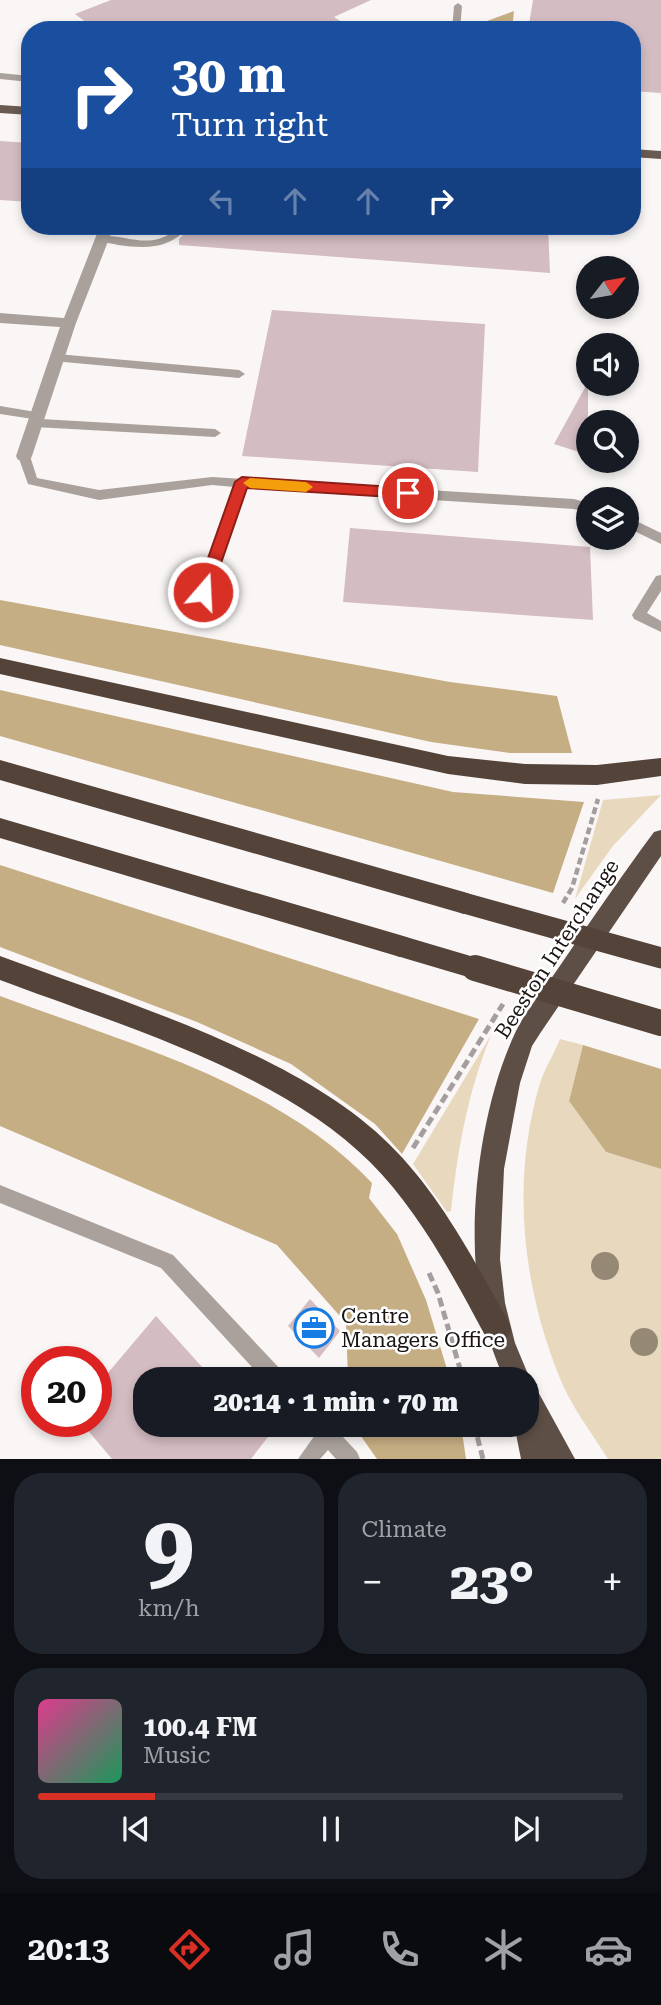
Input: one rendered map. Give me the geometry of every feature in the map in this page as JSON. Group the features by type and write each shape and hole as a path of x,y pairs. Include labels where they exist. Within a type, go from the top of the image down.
{"highway":[{"path":"0,666 448,765 525,774 597,775 661,767"},
{"path":"0,770 661,958"},
{"path":"0,828 661,1023"},
{"name":"Beeston Interchange","path":"511,1367 497,1329 489,1273 488,1178 521,1044 624,889 661,839"},
{"path":"0,968 218,1053 295,1093 360,1136 408,1187 461,1263 497,1329"},
{"path":"539,1419 561,1459"},
{"path":"530,1437 535,1459"}],"main road":[{"path":"0,109 21,110"},
{"path":"641,154 661,155"}],"street":[{"path":"24,456 69,323 104,235"},
{"path":"0,318 69,323"}],"lane":[{"path":"457,21 458,6"},
{"path":"0,76 21,78"},
{"path":"121,235 163,243 176,235"},
{"path":"57,358 239,374"},
{"path":"0,411 36,419 215,433"},
{"path":"24,456 32,481 99,495 212,481 576,505"},
{"path":"203,592 242,482"},
{"path":"639,528 661,539"},
{"path":"661,580 639,615 661,627"},
{"path":"0,1194 167,1261 265,1367"},
{"path":"307,1459 319,1437"},
{"path":"330,1437 350,1459"}],"path":[{"path":"423,1260 438,1293 460,1367"},
{"path":"477,1437 483,1459"}],"shaded area":[{"path":"514,11 513,21 487,21"},
{"path":"0,600 450,682 557,696 572,753 510,753 431,742 0,645"},
{"path":"0,690 453,792 584,802 553,893 0,736"},
{"path":"661,795 612,847 575,899 603,800"},
{"path":"0,865 479,1019 402,1154 375,1124 291,1064 197,1022 0,947"},
{"path":"0,996 148,1049 246,1092 292,1118 334,1148 372,1183 369,1198 397,1234 426,1300 446,1367 348,1367 346,1323 277,1245 0,1126"},
{"path":"491,1035 470,1100 460,1143 451,1211 447,1212 413,1164"},
{"path":"560,1039 583,1045 569,1101 606,1152 661,1169 661,1459 608,1459 564,1387 546,1341 536,1305 525,1231 526,1157 540,1083"},
{"path":"583,1045 661,1069 661,1169 606,1152 569,1101"},
{"path":"361,1437 463,1437 466,1459 377,1459"}],"building":[{"path":"111,0 371,0 334,17 340,21 84,21 75,14"},
{"path":"533,0 661,0 661,93 641,92 641,21 530,21"},
{"path":"0,141 21,142 21,201 0,200"},
{"path":"183,235 548,235 550,273 179,245 179,239"},
{"path":"272,310 485,324 478,472 242,456"},
{"path":"580,396 588,396 588,410 576,410 576,451 554,444"},
{"path":"350,528 576,546 576,550 590,550 593,620 343,602"},
{"name":"Centre Managers Office","path":"310,1299 340,1331 319,1358 288,1326"},
{"path":"156,1316 202,1367 133,1367 133,1437 268,1437 251,1459 112,1459 93,1437 112,1437 112,1368"}],"slow traffic":[{"path":"250,483 306,487"}],"place":[{"name":"Centre Managers Office","path":"314,1328"}],"route":[{"path":"203,592 242,482 408,493"}]}
